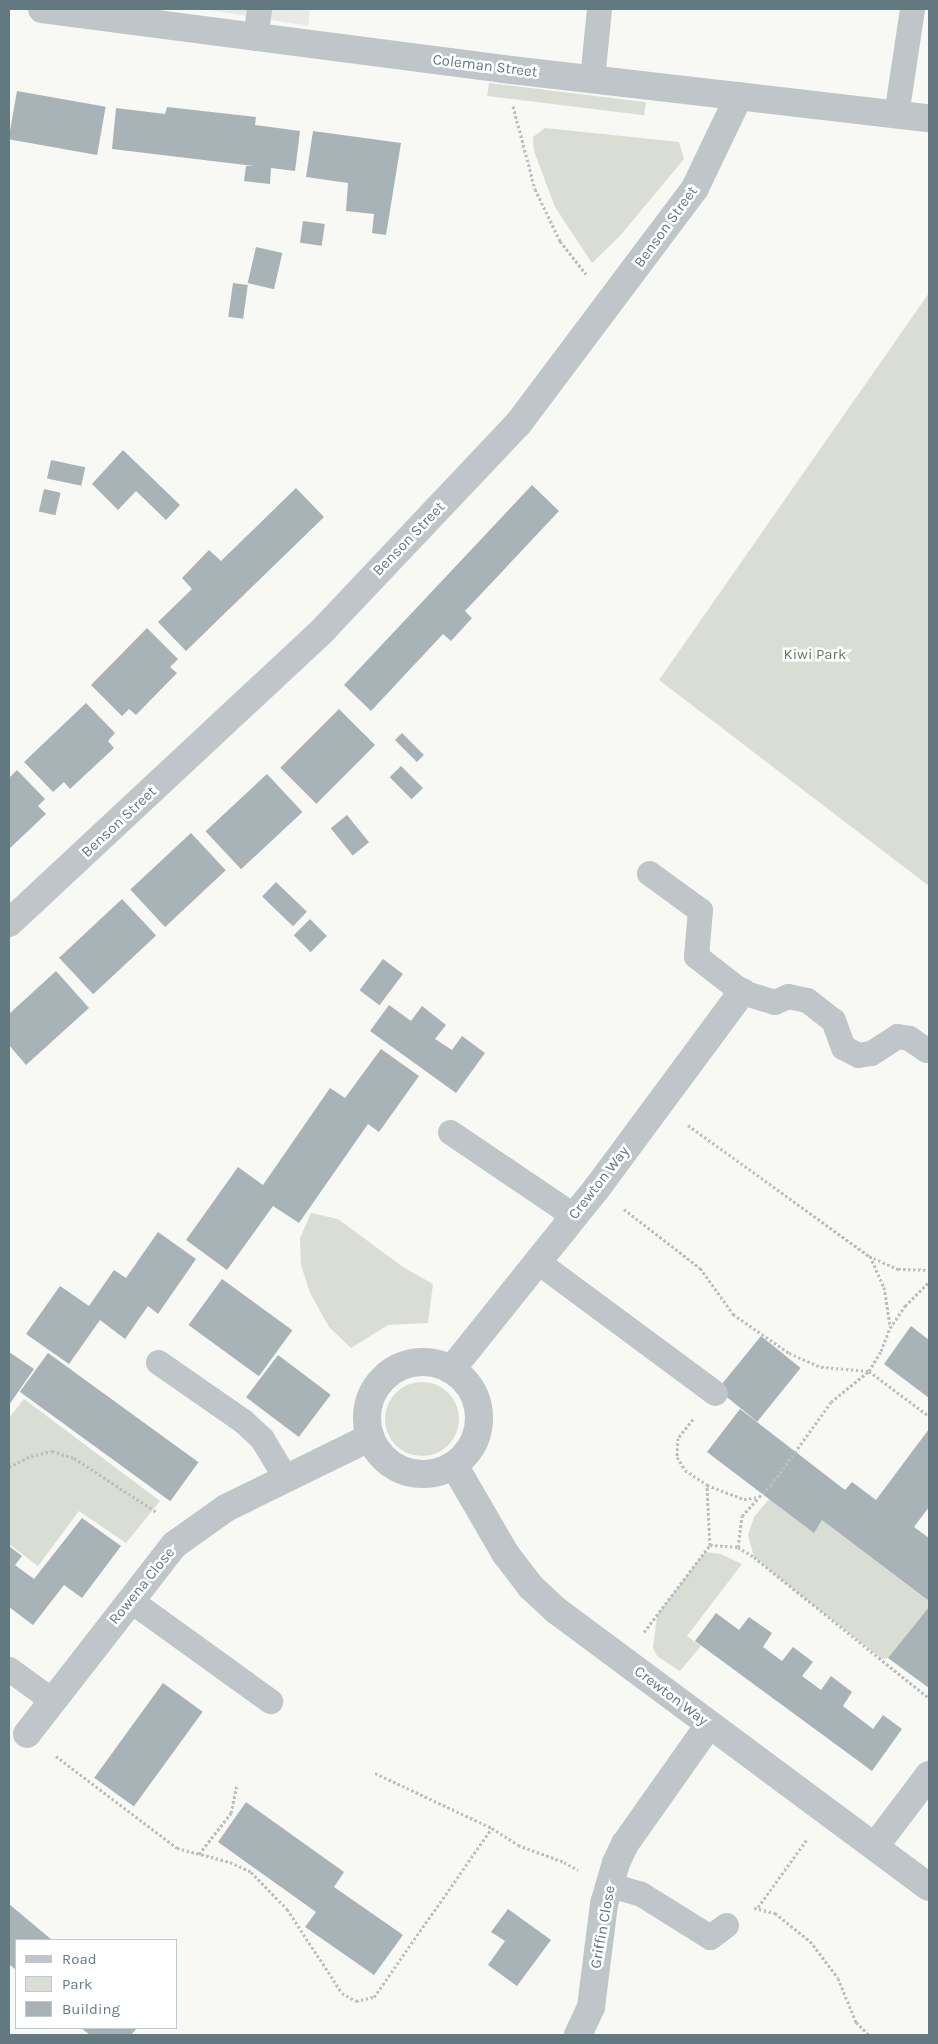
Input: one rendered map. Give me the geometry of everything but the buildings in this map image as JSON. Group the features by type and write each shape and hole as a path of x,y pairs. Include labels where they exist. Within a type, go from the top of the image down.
{"street":[{"name":"Coleman Street","path":"42,9 503,69 929,118"},
{"name":"Benson Street","path":"9,924 323,630 518,424 695,188 739,96"},
{"name":"Crewton Way","path":"451,1370 597,1188 742,992"},
{"path":"422,1362 451,1370 471,1389 478,1403 479,1426 470,1449 454,1465 425,1475 409,1473 386,1461 371,1437 368,1410 376,1388 388,1375 405,1365 422,1362"},
{"name":"Rowena Close","path":"27,1734 174,1545 226,1508 285,1477 371,1437"},
{"name":"Crewton Way","path":"454,1465 506,1553 531,1587 622,1660 876,1845 929,1887"},
{"name":"Griffin Close","path":"578,2035 591,2007 604,1904 625,1844 709,1725"},
{"path":"876,1845 929,1775"}],"lane":[{"path":"255,38 258,9"},
{"path":"592,79 599,9"},
{"path":"896,115 912,9"},
{"path":"649,873 700,910 696,956 742,992 774,1002 788,996 807,1000 832,1020 843,1047 858,1055 871,1054 897,1036 909,1038 926,1050"},
{"path":"450,1132 574,1216"},
{"path":"538,1262 716,1394"},
{"path":"158,1362 243,1420 262,1439 285,1477"},
{"path":"130,1600 270,1701"},
{"path":"9,1669 52,1700"},
{"path":"610,1884 641,1894 710,1937 726,1925"}],"path":[{"path":"503,69 535,189 560,241 609,305"},
{"path":"660,1104 869,1256 898,1269 929,1270"},
{"path":"597,1188 700,1268 733,1314 789,1353 821,1366 869,1371 929,1416"},
{"path":"869,1256 884,1287 890,1328"},
{"path":"738,1547 742,1516 771,1485 831,1402 869,1371 881,1352 890,1328 905,1306 929,1282"},
{"path":"716,1394 678,1438 677,1457 685,1470 708,1485 744,1499 758,1497"},
{"path":"9,1467 31,1456 52,1451 74,1458 154,1512 195,1529"},
{"path":"622,1660 710,1545 708,1485"},
{"path":"710,1545 738,1547 929,1698"},
{"path":"27,1734 177,1848 237,1865 268,1886 342,1993 356,2002 374,1997 492,1828"},
{"path":"376,1773 492,1828 518,1845 564,1862 593,1880 610,1884"},
{"path":"199,1854 231,1813 237,1784"},
{"path":"726,1925 758,1907 827,1810"},
{"path":"758,1907 775,1913 810,1941 838,1978 856,2022 869,2035"}],"shaded area":[{"path":"204,9 310,9 308,26"}],"green space":[{"path":"489,83 646,102 644,115 487,96"},
{"path":"545,128 679,142 684,159 619,237 592,263 555,207 534,151 533,137"},
{"name":"Kiwi Park","path":"929,293 929,886 659,680"},
{"path":"311,1213 338,1219 403,1267 433,1284 428,1323 388,1325 351,1348 329,1327 310,1293 301,1265 300,1238"},
{"path":"422,1382 436,1385 448,1393 456,1405 459,1419 456,1433 448,1445 436,1453 422,1456 408,1453 396,1445 388,1433 385,1419 388,1405 396,1393 408,1385"},
{"path":"24,1399 160,1501 126,1543 79,1511 38,1566 9,1544 9,1418"},
{"path":"769,1499 822,1520 929,1601 929,1607 888,1658 881,1659 754,1557 748,1535 754,1517"},
{"path":"705,1552 721,1554 742,1564 687,1636 701,1646 680,1671 657,1656 653,1648 657,1615"}]}
